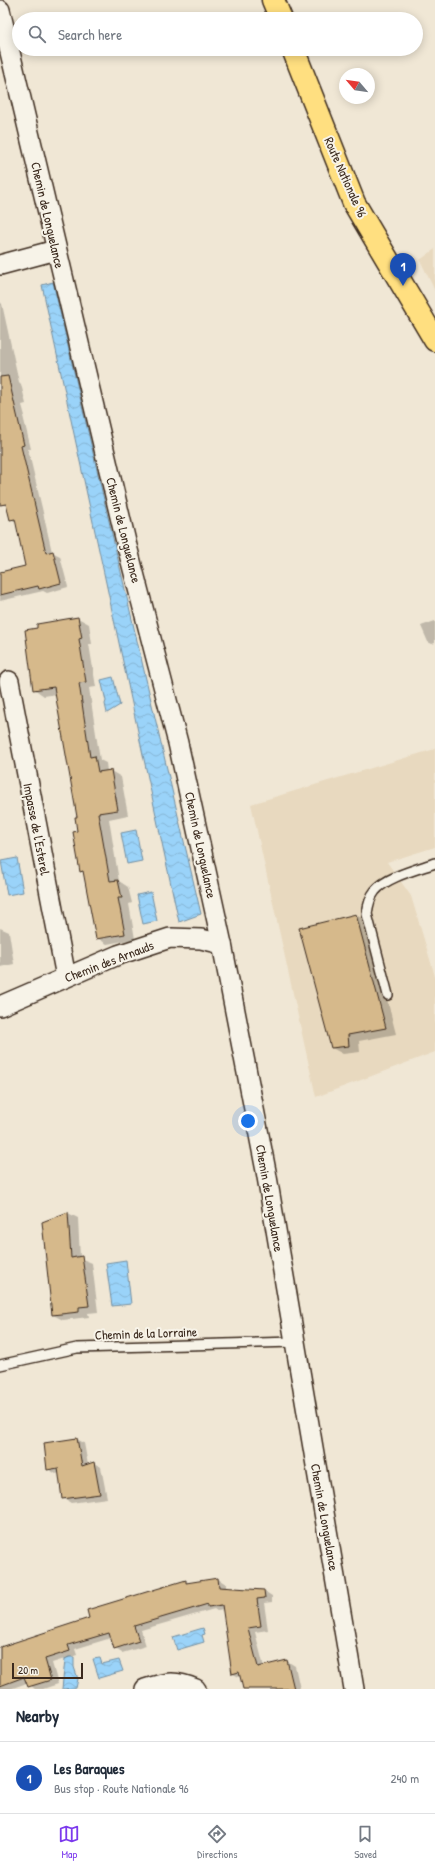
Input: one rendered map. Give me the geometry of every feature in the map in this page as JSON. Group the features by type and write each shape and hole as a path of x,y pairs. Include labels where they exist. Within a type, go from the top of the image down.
{"main road":[{"path":"273,0 278,12"},
{"name":"Route Nationale 96","path":"296,56 354,203 435,340"}],"street":[{"name":"Chemin de Longuelance","path":"0,10 127,546 178,743 222,944 266,1171 354,1689"},
{"path":"0,265 56,250"},
{"name":"Impasse de l'Esterel","path":"9,681 66,978"},
{"name":"Chemin des Arnauds","path":"0,1006 118,955 170,938 201,940 222,944"},
{"path":"145,1689 161,1683 181,1682 196,1689"}],"lane":[{"path":"388,995 367,914 369,904 375,891 385,882 435,863"},
{"name":"Chemin de la Lorraine","path":"0,1365 77,1348 294,1342"}],"shaded area":[{"path":"435,249 435,291 420,260"},
{"path":"435,749 435,847 387,862 411,896 435,976 435,1052 316,1097 251,804"}],"water":[{"path":"53,282 201,914 179,922 42,285"},
{"path":"113,677 120,705 107,713 101,680"},
{"path":"136,830 142,861 127,864 121,833"},
{"path":"17,858 23,892 7,895 1,861"},
{"path":"151,892 157,921 143,924 137,895"},
{"path":"126,1260 131,1304 112,1306 106,1263"},
{"path":"203,1628 205,1634 202,1635 204,1642 177,1650 173,1637"},
{"path":"74,1657 74,1667 78,1679 76,1688 62,1689 65,1659"},
{"path":"100,1658 102,1664 119,1660 123,1671 99,1678 93,1659"}],"building":[{"path":"8,376 24,445 21,446 46,553 53,551 61,583 39,589 38,586 0,595 0,572 25,566 15,519 10,520 6,504 0,505 0,377"},
{"path":"78,617 82,638 79,639 86,682 79,683 90,757 95,756 98,772 111,770 118,810 98,813 110,881 118,880 122,898 118,898 125,934 96,939 83,871 80,872 73,832 77,831 75,817 77,817 54,687 33,690 25,630 37,628 37,624"},
{"path":"356,914 386,1028 348,1035 349,1046 331,1048 299,928"},
{"path":"68,1212 71,1258 82,1256 89,1306 79,1307 79,1312 52,1315 42,1222"},
{"path":"77,1438 82,1466 94,1462 100,1494 62,1499 58,1468 47,1470 44,1443"},
{"path":"218,1578 219,1587 264,1590 265,1598 257,1599 261,1626 248,1628 258,1667 287,1660 294,1689 243,1689 239,1672 232,1674 222,1605 208,1607 208,1604 134,1626 139,1641 114,1649 109,1633 68,1645 70,1651 45,1659 51,1680 28,1687 24,1677 0,1686 0,1647 89,1618 87,1610 186,1580 186,1583"}],"place":[{"name":"Les Baraques","path":"403,286"}]}
